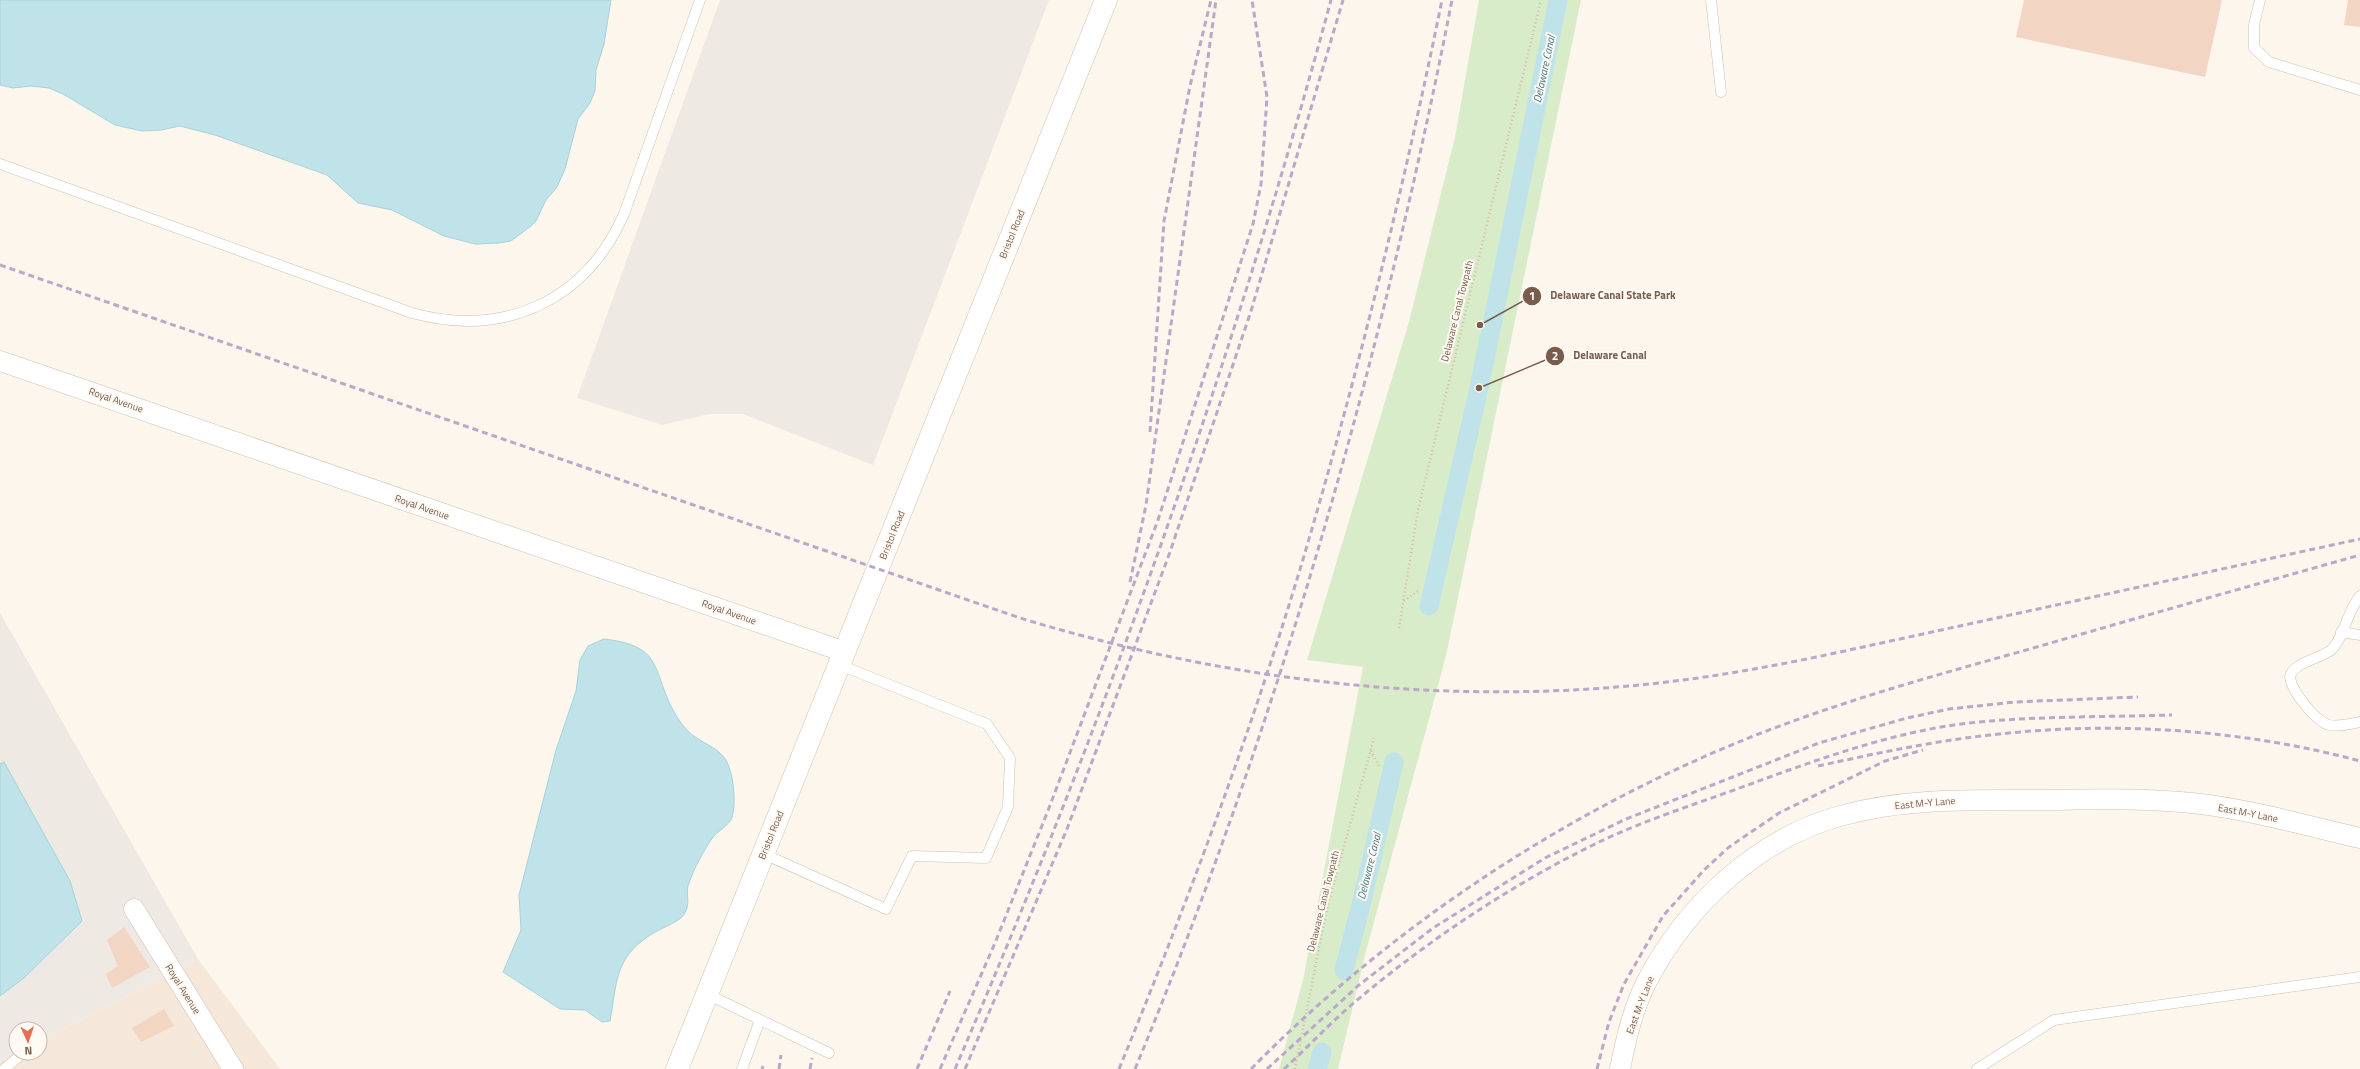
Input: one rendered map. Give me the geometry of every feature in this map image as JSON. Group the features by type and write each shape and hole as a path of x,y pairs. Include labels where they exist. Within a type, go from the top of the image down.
{"main road":[{"name":"Bristol Road","path":"677,1069 1106,0"}],"street":[{"name":"Royal Avenue","path":"0,361 842,659"},
{"name":"East M-Y Lane","path":"1620,1069 1630,1026 1647,982 1672,940 1703,902 1734,873 1777,843 1820,822 1840,816 1888,806 1936,801 2154,800 2228,808 2360,838"},
{"name":"Royal Avenue","path":"134,909 233,1069"}],"lane":[{"path":"0,164 412,313 446,321 463,322 480,322 514,316 561,294 587,272 608,245 624,214 700,0"},
{"path":"1711,0 1721,92"},
{"path":"2260,0 2254,25 2254,48 2269,62 2360,90"},
{"path":"2360,596 2351,608 2341,632 2330,651 2296,668 2290,674 2290,680 2305,705 2320,721 2334,726 2360,722"},
{"path":"2341,632 2360,635"},
{"path":"764,854 886,909 912,856 986,858 1008,807 1010,758 987,724 842,659"},
{"path":"1977,1069 2054,1020 2360,977"},
{"path":"707,994 829,1053"},
{"path":"742,1069 760,1020"},
{"path":"4,1069 13,1061"}],"path":[{"name":"Delaware Canal Towpath","path":"1399,628 1418,510 1541,0"},
{"path":"1403,601 1418,591"},
{"name":"Delaware Canal Towpath","path":"1295,1069 1327,908 1374,738"},
{"path":"1371,751 1379,766"}],"shaded area":[{"path":"720,0 1049,0 873,465 743,414 709,414 662,425 577,398"},
{"path":"0,613 198,959 48,1037 48,1021 8,1021 8,1057 0,1061"},
{"path":"198,959 280,1069 0,1069 0,1061 8,1057 8,1061 48,1061 48,1037"}],"green space":[{"path":"1479,0 1581,0 1446,656 1365,955 1338,1069 1279,1069 1303,980 1363,667 1307,660 1409,322 1455,137"}],"water":[{"path":"0,0 611,0 604,44 596,70 595,91 590,103 578,119 565,169 557,187 546,200 536,221 511,241 475,244 444,236 392,210 358,203 327,175 215,135 180,126 161,130 142,131 115,125 63,94 49,88 31,86 13,88 0,85"},
{"path":"604,639 623,642 637,647 653,662 674,712 682,724 696,738 718,751 726,761 732,779 734,799 732,818 713,837 694,871 687,891 688,903 685,912 680,919 650,935 638,944 630,953 623,963 616,983 610,1021 602,1022 585,1010 560,1009 503,972 521,930 519,895 556,750 576,691 580,660 588,646"},
{"path":"4,762 70,881 82,921 25,977 0,996 0,764"}],"building":[{"path":"2024,0 2222,0 2205,77 2016,37"},
{"path":"2348,0 2360,0 2360,27 2344,25"},
{"path":"124,927 150,967 112,988 106,974 118,966 107,940"},
{"path":"164,1009 174,1026 141,1042 132,1028"}],"waterway":[{"name":"Delaware Canal","path":"1429,606 1479,388 1558,0"},
{"name":"Delaware Canal","path":"1344,970 1361,905 1394,762"},
{"name":"Delaware Canal","path":"1317,1069 1322,1052"}],"railway":[{"path":"1150,432 1164,221 1190,86 1211,0"},
{"path":"1130,582 1146,505 1216,0"},
{"path":"940,1069 995,943 1049,808 1158,520 1253,224 1261,184 1267,97 1252,0"},
{"path":"955,1069 1063,807 1114,674 1162,541 1252,272 1293,137 1331,0"},
{"path":"965,1069 1067,829 1170,552 1251,311 1343,0"},
{"path":"1119,1069 1170,942 1218,815 1263,686 1304,556 1343,418 1379,280 1412,140 1442,0"},
{"path":"1135,1069 1186,940 1234,809 1279,676 1320,542 1358,408 1392,272 1424,136 1452,0"},
{"path":"0,265 1020,618 1098,640 1177,658 1256,673 1336,683 1416,690 1497,692 1578,690 1659,683 1705,677 1817,657 2360,539"},
{"path":"1251,1069 1305,1017 1362,967 1422,921 1484,878 1548,837 1614,800 1682,767 1785,724 1889,689 2360,555"},
{"path":"1267,1069 1359,985 1433,928 1545,858 1626,819 1819,743 1907,718 1949,709 2015,702 2138,697"},
{"path":"1284,1069 1356,1001 1413,956 1472,914 1534,876 1599,842 1676,810 1838,753 1894,737 1922,731 1979,722 2003,720 2172,715"},
{"path":"1818,766 1931,743 2000,734 2090,728 2181,731 2227,735 2316,750 2360,761"},
{"path":"1597,1069 1609,1022 1624,984 1663,916 1704,870 1729,847 1779,813 1885,761 1923,750"},
{"path":"917,1069 950,991"},
{"path":"779,1069 781,1055"},
{"path":"810,1069 812,1058"}],"place":[{"name":"Delaware Canal State Park","path":"1480,325"},
{"name":"Delaware Canal","path":"1479,388"}]}
